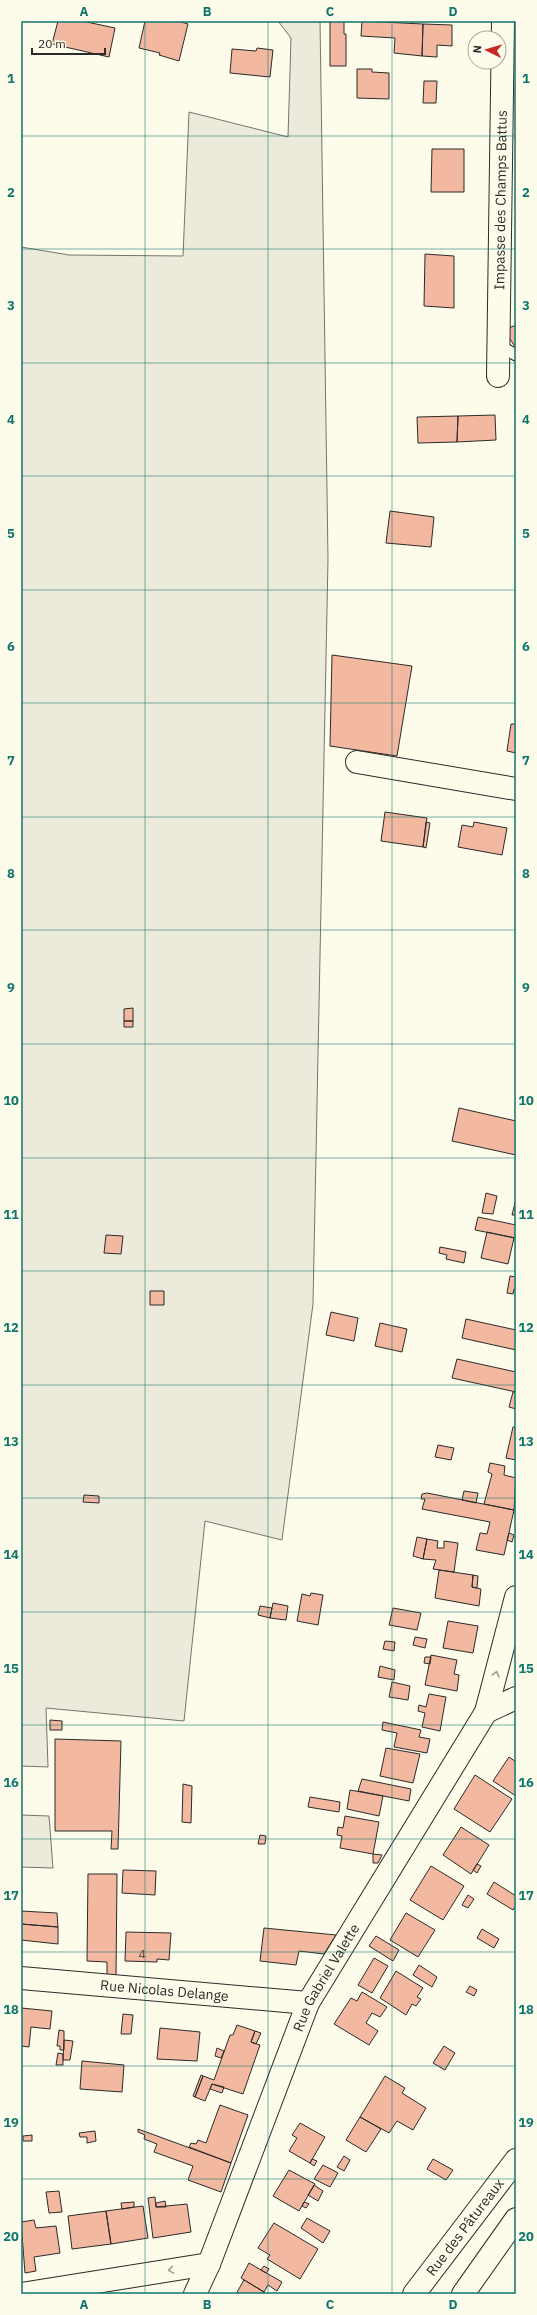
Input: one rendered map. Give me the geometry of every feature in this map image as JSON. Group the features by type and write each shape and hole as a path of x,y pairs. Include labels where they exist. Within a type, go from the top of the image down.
{"street":[{"name":"Impasse des Champs Battus","path":"498,376 507,350 501,22"},
{"path":"357,762 516,789"},
{"name":"Rue Gabriel Valette","path":"195,2294 209,2264 308,2003 486,1712 516,1597"},
{"path":"486,1712 516,1698"},
{"name":"Rue Nicolas Delange","path":"21,1978 308,2003"},
{"name":"Rue des Pâtureaux","path":"414,2294 516,2160"},
{"path":"463,2294 516,2219"},
{"path":"21,2294 209,2264"}],"shaded area":[{"path":"278,21 320,21 328,559 313,1304 282,1540 205,1521 184,1721 46,1708 48,1767 21,1766 21,247 69,255 183,256 189,112 288,137 291,38"},
{"path":"21,1815 49,1816 53,1868 21,1867"}],"building":[{"path":"58,21 82,21 115,28 109,57 52,44"},
{"path":"145,21 178,21 188,24 179,61 159,55 160,53 139,48"},
{"path":"330,21 344,21 344,34 346,34 346,66 330,66"},
{"path":"362,21 423,24 422,56 394,53 395,38 361,36"},
{"path":"423,24 452,25 452,46 437,45 437,57 422,56"},
{"path":"257,48 273,50 270,77 230,73 232,49 256,51"},
{"path":"357,69 372,69 372,72 389,73 389,99 357,98"},
{"path":"424,81 437,81 436,103 423,103"},
{"path":"432,149 464,149 464,192 431,192"},
{"path":"425,254 454,256 454,308 424,306"},
{"path":"516,325 516,348 504,330"},
{"path":"495,415 496,440 457,442 458,416"},
{"path":"458,416 457,442 418,443 417,417"},
{"path":"390,511 434,517 431,547 386,543"},
{"path":"332,655 412,666 397,756 330,746"},
{"path":"511,724 516,724 516,753 507,751"},
{"path":"385,812 427,818 423,847 381,841"},
{"path":"426,822 430,823 426,848 423,847"},
{"path":"474,822 507,828 502,855 458,847 462,825 473,827"},
{"path":"133,1008 133,1021 124,1021 124,1009"},
{"path":"124,1021 133,1021 133,1027 124,1027"},
{"path":"459,1108 516,1121 516,1155 452,1141"},
{"path":"486,1193 497,1196 493,1214 482,1213"},
{"path":"516,1199 516,1215 512,1215"},
{"path":"478,1217 516,1225 516,1238 475,1230"},
{"path":"487,1232 514,1238 508,1264 481,1258"},
{"path":"106,1235 123,1236 121,1254 104,1253"},
{"path":"440,1247 466,1252 464,1263 446,1259 447,1255 439,1253"},
{"path":"510,1276 516,1277 516,1290 514,1289 513,1294 507,1293"},
{"path":"150,1291 164,1291 164,1305 150,1305"},
{"path":"331,1312 358,1318 354,1341 326,1335"},
{"path":"466,1319 516,1330 516,1350 462,1338"},
{"path":"380,1323 407,1329 402,1352 375,1346"},
{"path":"457,1359 516,1372 516,1392 452,1378"},
{"path":"513,1392 516,1392 516,1409 509,1407"},
{"path":"513,1427 516,1427 516,1460 506,1458"},
{"path":"438,1445 454,1448 451,1460 435,1457"},
{"path":"490,1463 505,1466 504,1475 516,1478 514,1510 484,1504 492,1474 488,1472"},
{"path":"464,1491 478,1493 476,1503 462,1500"},
{"path":"427,1493 514,1510 504,1555 476,1550 480,1533 487,1534 490,1522 422,1509 425,1499 421,1499 422,1494"},
{"path":"84,1495 99,1496 99,1503 83,1502"},
{"path":"509,1533 514,1535 512,1542 507,1540"},
{"path":"417,1537 427,1539 423,1559 413,1556"},
{"path":"427,1539 438,1541 437,1548 444,1548 444,1541 458,1543 454,1572 433,1569 436,1560 423,1559"},
{"path":"439,1570 473,1575 472,1587 481,1589 479,1606 435,1598"},
{"path":"473,1575 478,1576 477,1588 472,1587"},
{"path":"311,1593 323,1595 318,1625 297,1621 302,1594 310,1596"},
{"path":"273,1603 288,1606 286,1620 270,1618"},
{"path":"260,1606 272,1608 270,1618 258,1615"},
{"path":"393,1608 421,1613 417,1630 389,1625"},
{"path":"448,1621 478,1626 473,1653 443,1648"},
{"path":"415,1637 427,1639 425,1648 413,1645"},
{"path":"385,1641 395,1642 394,1651 383,1649"},
{"path":"431,1655 457,1660 454,1674 459,1675 457,1691 425,1685"},
{"path":"425,1657 431,1657 430,1664 424,1663"},
{"path":"380,1666 395,1670 394,1680 378,1677"},
{"path":"392,1682 410,1686 408,1700 389,1697"},
{"path":"429,1694 446,1697 440,1731 422,1727 425,1713 418,1711 419,1705 426,1707"},
{"path":"50,1720 62,1721 62,1730 50,1730"},
{"path":"383,1722 421,1730 419,1737 430,1739 427,1753 394,1747 397,1733 382,1730"},
{"path":"55,1739 121,1741 118,1849 111,1849 112,1831 55,1831"},
{"path":"386,1748 420,1754 413,1783 380,1776"},
{"path":"509,1757 516,1762 516,1796 493,1781"},
{"path":"475,1775 512,1799 490,1832 454,1809"},
{"path":"362,1779 411,1789 409,1801 358,1791"},
{"path":"183,1784 192,1786 191,1823 182,1822"},
{"path":"350,1790 383,1796 379,1816 347,1809"},
{"path":"310,1797 340,1802 339,1812 308,1807"},
{"path":"345,1816 379,1822 373,1854 340,1848 342,1836 337,1835 338,1827 343,1828"},
{"path":"461,1827 489,1845 471,1874 443,1855"},
{"path":"260,1835 266,1836 265,1844 258,1844"},
{"path":"373,1854 382,1855 378,1863 373,1863"},
{"path":"477,1864 481,1866 477,1873 473,1870"},
{"path":"431,1866 464,1886 443,1920 410,1900"},
{"path":"123,1870 156,1871 155,1895 122,1893"},
{"path":"88,1874 117,1874 116,1979 107,1979 107,1962 87,1961"},
{"path":"494,1882 516,1896 516,1905 513,1910 487,1894"},
{"path":"468,1895 474,1899 468,1908 462,1905"},
{"path":"21,1911 57,1913 58,1927 21,1924"},
{"path":"406,1913 435,1930 418,1957 390,1940"},
{"path":"21,1924 58,1927 58,1944 21,1940"},
{"path":"264,1928 336,1935 324,1954 299,1951 296,1965 260,1961"},
{"path":"482,1929 499,1939 494,1948 477,1938"},
{"path":"126,1932 171,1933 169,1960 157,1959 157,1962 125,1961"},
{"path":"376,1936 399,1950 393,1961 369,1946"},
{"path":"374,1958 388,1966 372,1993 358,1985"},
{"path":"419,1965 437,1977 432,1987 413,1975"},
{"path":"396,1971 423,1988 417,1997 421,1999 416,2006 412,2004 406,2015 380,1998"},
{"path":"470,1986 477,1990 474,1996 466,1992"},
{"path":"362,1992 387,2007 380,2017 372,2013 366,2023 378,2031 369,2045 334,2024 351,1998 357,2001"},
{"path":"21,2008 52,2011 50,2029 31,2027 29,2047 21,2046"},
{"path":"123,2014 133,2015 131,2034 121,2034"},
{"path":"237,2025 255,2031 251,2042 260,2045 243,2094 212,2084 205,2101 195,2097 203,2076 214,2080 230,2035 233,2035"},
{"path":"160,2028 200,2032 197,2061 157,2059"},
{"path":"59,2030 64,2031 64,2050 60,2050 60,2046 57,2046"},
{"path":"255,2031 261,2033 256,2044 251,2042"},
{"path":"64,2040 73,2041 70,2060 63,2060"},
{"path":"444,2046 455,2053 445,2070 433,2063"},
{"path":"217,2048 224,2051 221,2058 215,2056"},
{"path":"58,2053 63,2054 63,2065 56,2065"},
{"path":"82,2061 124,2065 122,2092 80,2089"},
{"path":"201,2075 203,2076 195,2097 193,2096"},
{"path":"385,2076 405,2088 402,2093 426,2108 413,2130 397,2121 389,2133 360,2117"},
{"path":"212,2084 224,2087 222,2093 210,2089"},
{"path":"220,2105 248,2115 231,2163 189,2147 191,2143 196,2144 198,2140 206,2143"},
{"path":"360,2117 381,2129 366,2152 346,2140"},
{"path":"300,2123 325,2137 310,2163 289,2151 297,2138 292,2135"},
{"path":"138,2129 231,2163 221,2192 188,2180 193,2166 154,2152 157,2144 144,2139 145,2135 138,2132"},
{"path":"95,2131 96,2141 87,2143 87,2137 80,2137 79,2133"},
{"path":"32,2135 32,2141 23,2141 23,2136"},
{"path":"344,2156 350,2160 344,2171 337,2167"},
{"path":"312,2159 317,2161 314,2166 310,2163"},
{"path":"433,2159 453,2170 446,2180 427,2169"},
{"path":"323,2165 338,2173 330,2187 314,2179"},
{"path":"289,2170 315,2184 299,2211 273,2196"},
{"path":"314,2185 323,2191 318,2201 308,2195"},
{"path":"59,2191 62,2212 49,2213 46,2192"},
{"path":"155,2197 156,2207 187,2204 191,2232 153,2238 148,2198"},
{"path":"165,2201 166,2207 156,2207 156,2203"},
{"path":"134,2202 134,2207 122,2209 121,2203"},
{"path":"304,2202 309,2204 306,2208 302,2206"},
{"path":"143,2206 148,2238 111,2244 106,2211"},
{"path":"106,2211 111,2244 72,2249 68,2216"},
{"path":"307,2218 330,2231 323,2243 301,2228"},
{"path":"34,2220 36,2228 56,2226 60,2253 34,2257 36,2271 25,2273 21,2222"},
{"path":"274,2223 318,2249 300,2279 267,2259 270,2255 258,2248"},
{"path":"249,2263 282,2282 277,2291 268,2285 264,2292 241,2278"},
{"path":"264,2266 269,2269 266,2273 261,2270"},
{"path":"244,2280 264,2292 264,2294 236,2294"}]}
